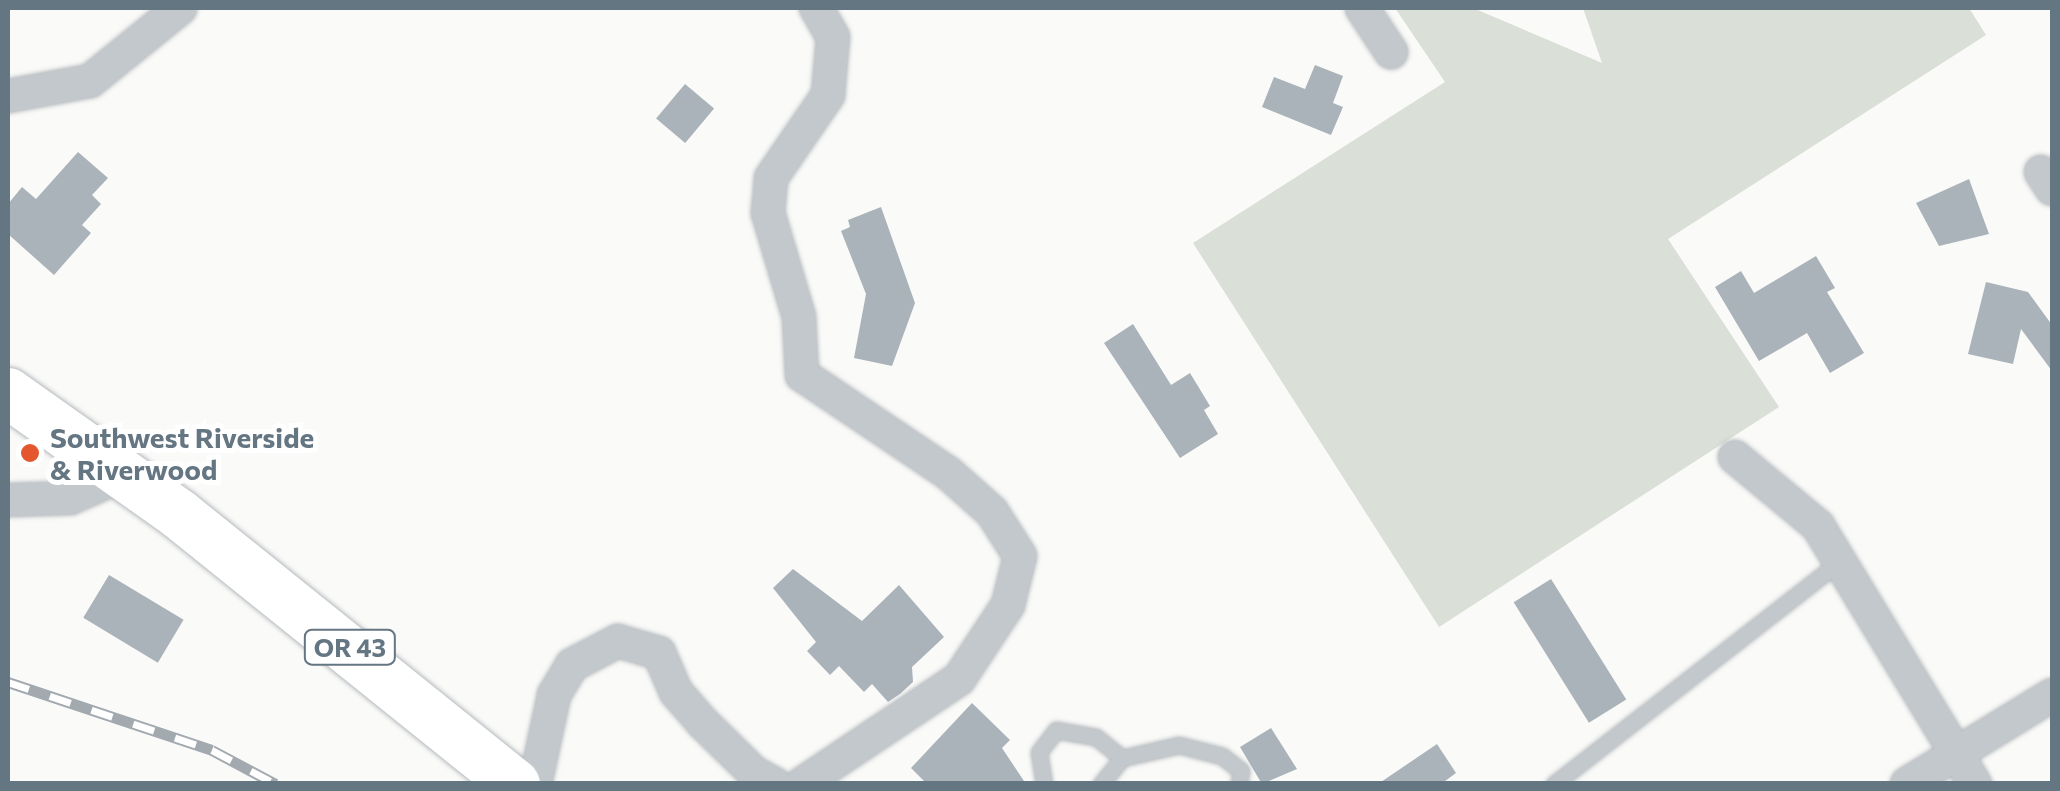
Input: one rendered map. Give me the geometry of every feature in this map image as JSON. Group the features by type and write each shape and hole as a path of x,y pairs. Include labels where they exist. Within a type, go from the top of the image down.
{"main road":[{"name":"OR 43","path":"8,393 118,476 180,515 516,784"}],"street":[{"path":"8,96 90,81 180,8"},
{"path":"802,784 959,679 1008,605 1020,556 992,512 948,472 902,436 825,396 802,375 799,317 768,212 771,178 828,95 833,37 816,8"},
{"path":"1362,8 1391,52"},
{"path":"1735,456 1806,512 1840,560 1975,784"},
{"path":"8,500 70,498 118,476"},
{"path":"535,784 554,695 572,666 618,642 659,654 676,692 703,724 754,773 775,784"},
{"path":"1907,784 2052,695"}],"lane":[{"path":"1554,784 1840,560"},
{"path":"1044,784 1039,752 1056,730 1096,737 1122,758"},
{"path":"1101,784 1122,758 1179,745 1222,756 1241,771 1239,784"}],"shaded area":[{"path":"1395,8 1473,8 1602,63 1583,8 1969,8 1986,35 1668,239 1779,407 1439,627 1193,243 1445,82"}],"building":[{"path":"1315,65 1343,76 1333,103 1343,107 1331,135 1262,107 1274,77 1305,89"},
{"path":"685,84 714,108 685,143 656,118"},
{"path":"78,152 108,178 92,195 101,204 82,225 91,233 54,275 8,234 8,204 22,187 36,199"},
{"path":"1969,179 1989,234 1939,246 1916,203"},
{"path":"881,207 915,303 892,366 854,358 866,294 841,231 850,227 848,220"},
{"path":"1816,256 1835,288 1827,292 1864,353 1830,373 1807,333 1759,361 1715,287 1741,271 1754,293"},
{"path":"1986,282 2028,292 2052,325 2052,371 2021,329 2013,364 1968,354"},
{"path":"1133,324 1171,385 1190,373 1210,406 1204,410 1218,434 1180,458 1104,343"},
{"path":"793,569 862,621 899,585 944,637 912,667 913,682 900,694 888,702 872,684 864,692 839,666 830,675 807,651 816,642 773,588"},
{"path":"109,575 184,620 158,663 83,618"},
{"path":"1551,579 1626,699 1589,723 1514,602"},
{"path":"972,703 1010,740 1002,748 1026,784 927,784 911,768"},
{"path":"1271,728 1297,769 1262,784 1240,747"},
{"path":"1437,744 1456,773 1441,784 1378,784"}],"railway":[{"path":"8,682 212,750 276,784"}],"place":[{"name":"Southwest Riverside & Riverwood","path":"30,453"}]}
